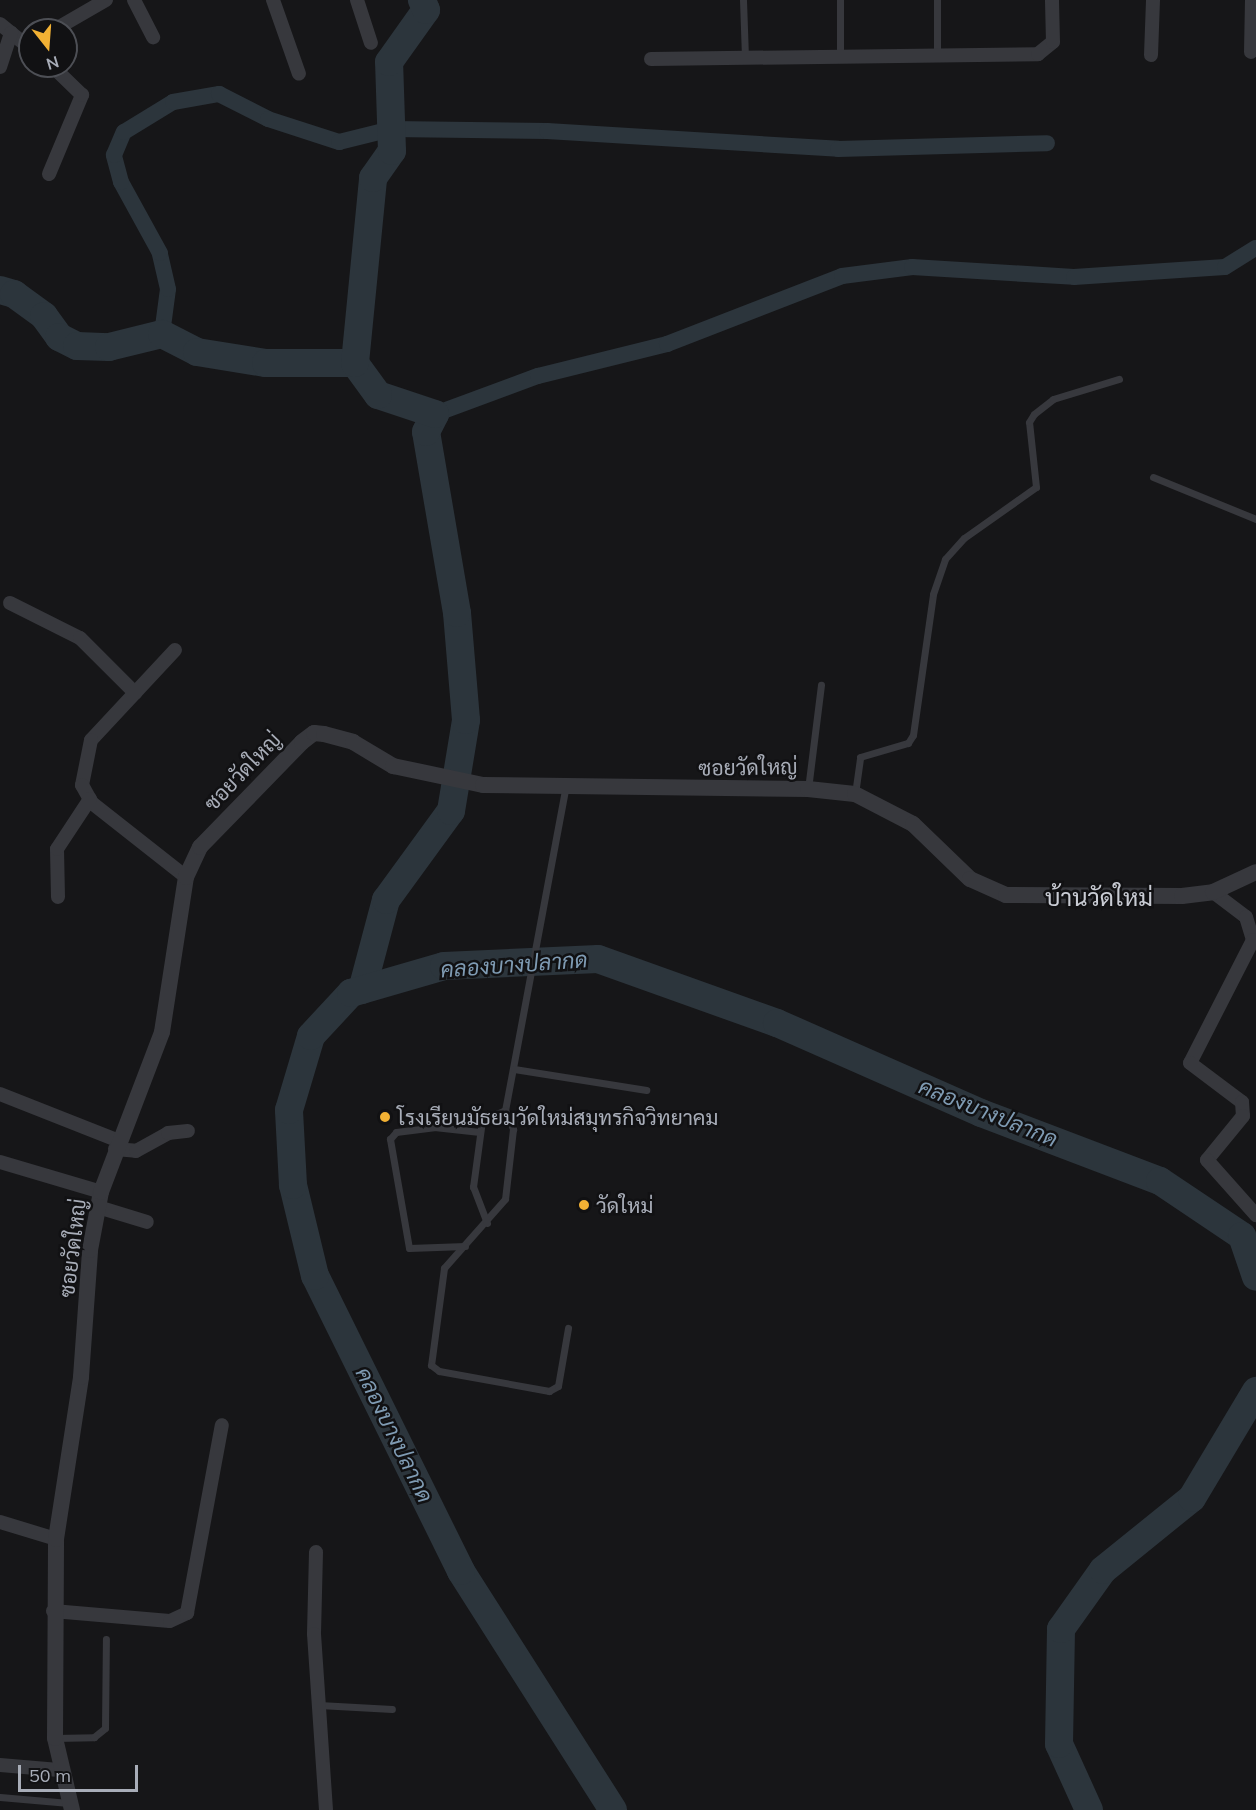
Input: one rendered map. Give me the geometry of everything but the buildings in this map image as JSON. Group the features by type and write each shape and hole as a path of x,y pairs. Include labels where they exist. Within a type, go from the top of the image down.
{"street":[{"path":"75,18 106,0"},
{"path":"134,0 153,37"},
{"path":"273,0 299,74"},
{"path":"357,0 371,43"},
{"path":"651,59 937,55 1047,49 1053,42 1052,0"},
{"path":"1151,55 1153,0"},
{"path":"1251,52 1252,0"},
{"path":"0,68 5,28 18,38"},
{"path":"49,174 82,95 64,78"},
{"path":"10,603 80,638 135,693"},
{"path":"175,650 91,740 82,785 90,799 186,877"},
{"name":"ซอยวัดใหญ่","path":"71,1807 59,1770 55,1738 53,1611 56,1539 81,1377 100,1200 116,1145 162,1032 186,877 200,847 314,733 352,742 393,766 483,785 565,790 808,789 855,794 913,824 986,890 1147,896 1213,892 1256,872"},
{"path":"58,897 57,849 90,799"},
{"path":"1213,892 1246,917 1253,940 1190,1063 1242,1102 1243,1116 1207,1160 1256,1215"},
{"path":"0,1094 116,1145 136,1150 168,1133 188,1131"},
{"path":"0,1162 100,1200 147,1222"},
{"path":"53,1611 170,1621 187,1613 222,1425"},
{"path":"0,1522 56,1539"},
{"path":"316,1552 319,1705 326,1810"},
{"path":"0,1765 59,1770"}],"lane":[{"path":"743,0 745,58"},
{"path":"840,0 840,57"},
{"path":"937,0 937,55"},
{"path":"855,794 860,757 908,743 913,735 933,594 945,559 964,538 1036,487 1029,422 1034,414 1053,399 1119,379"},
{"path":"1153,477 1256,519"},
{"path":"808,789 821,685"},
{"path":"565,790 542,893 523,1028 505,1110 513,1129 505,1199 487,1224 444,1268 430,1354 439,1371 549,1391 558,1386 568,1328"},
{"path":"514,1069 646,1090"},
{"path":"487,1224 473,1187 480,1132 482,1120 505,1110"},
{"path":"465,1246 409,1248 390,1139 396,1132 434,1127 480,1132"},
{"path":"55,1738 94,1737 105,1728 106,1639"},
{"path":"319,1705 392,1709"},
{"path":"0,1797 71,1807"}],"waterway":[{"path":"362,990 386,900 451,811 466,720 457,613 426,432 435,414 378,395 355,363 373,178 392,151 389,62 426,10 422,0"},
{"path":"162,334 168,289 160,253 121,182 114,155 124,132 173,102 219,94 268,119 339,142 391,129 547,131 838,149 1047,143"},
{"path":"435,414 538,376 667,344 842,276 912,267 1074,277 1225,267 1256,248"},
{"path":"0,290 14,294 44,316 59,337 77,346 109,347 162,334 197,352 266,363 355,363"},
{"name":"คลองบางปลากด","path":"613,1810 461,1571 315,1276 293,1185 289,1110 311,1036 351,993 444,966 598,959 777,1023 981,1113 1160,1181 1242,1236 1256,1277"},
{"name":"คลองบางปลากด","path":"1089,1810 1059,1744 1061,1629 1103,1570 1192,1498 1256,1391"}],"place":[{"name":"โรงเรียนมัธยมวัดใหม่สมุทรกิจวิทยาคม","path":"385,1117"},
{"name":"วัดใหม่","path":"584,1205"}],"district":[{"name":"บ้านวัดใหม่","path":"1099,898"}]}
